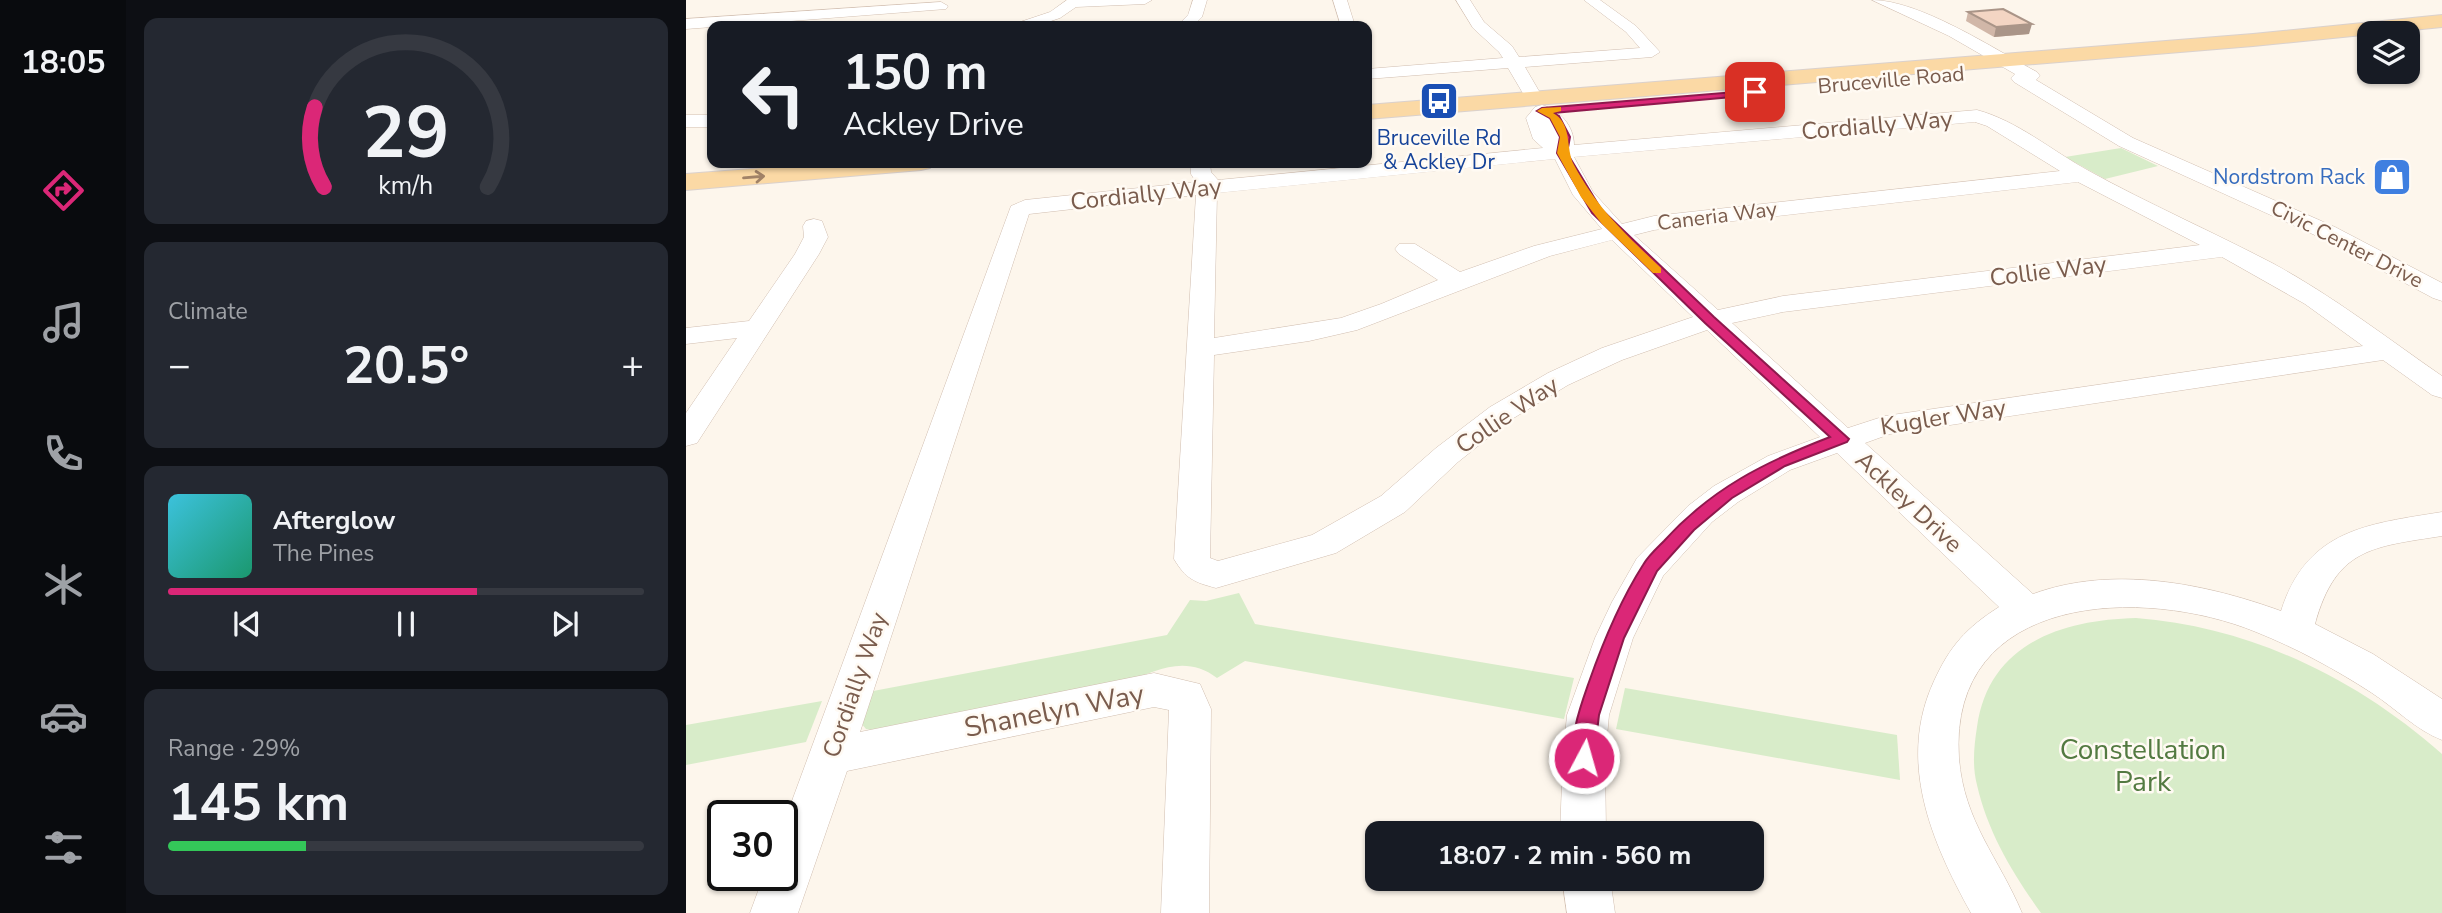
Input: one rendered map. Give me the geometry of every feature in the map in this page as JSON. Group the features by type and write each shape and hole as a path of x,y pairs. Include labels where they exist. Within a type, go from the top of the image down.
{"main road":[{"name":"Bruceville Road","path":"2420,25 2442,21"},
{"path":"2420,36 2442,33"},
{"name":"Bruceville Road","path":"1372,112 1538,105 2015,68 2253,40 2357,36"},
{"name":"Bruceville Road","path":"1372,125 1664,88 2157,59 2290,49 2357,37"},
{"name":"Bruceville Road","path":"2157,59 2244,49 2255,44 2253,40"},
{"path":"686,166 707,165"},
{"path":"686,182 859,168"}],"street":[{"path":"839,21 861,0"},
{"path":"1037,21 1055,15 1075,1 1145,0"},
{"path":"1190,21 1195,17 1200,0"},
{"path":"1340,0 1346,21"},
{"name":"Ackley Drive","path":"1463,0 1478,25 1500,42 1538,105 1536,124 1544,139 1562,153 1584,195 1616,232 2026,610"},
{"path":"1372,74 1652,52 1630,29 1591,0"},
{"path":"1879,0 1954,33 2015,68"},
{"path":"737,21 941,6"},
{"path":"708,21 726,8"},
{"path":"686,24 705,23"},
{"path":"686,37 705,23"},
{"name":"Civic Center Drive","path":"2015,68 2020,78 2126,142 2367,251 2442,293"},
{"name":"Cordially Way","path":"1372,164 1562,153 1977,116 1994,122 2081,175 2227,249 2314,299 2442,389"},
{"path":"686,121 707,121"},
{"name":"Cordially Way","path":"774,913 1019,211 1032,206 1209,173 1297,168"},
{"name":"Collie Way","path":"1209,173 1192,559 1197,567 1216,575 1324,544 1361,525 1393,504 1447,455 1501,413 1558,379 1612,354 1710,320 1783,304 2227,249"},
{"name":"Caneria Way","path":"1202,348 1309,333 1349,324 1542,251 1682,219 2081,175"},
{"path":"686,436 807,254 816,237 814,226"},
{"path":"1407,249 1457,281"},
{"path":"686,336 757,328"},
{"name":"Kugler Way","path":"1583,821 1588,715 1614,638 1650,567 1692,522 1727,494 1779,463 1885,425 2388,351"},
{"path":"2293,633 2302,600 2314,575 2335,552 2368,536 2442,524"},
{"path":"1998,913 1959,844 1940,779 1938,733 1953,676 1962,659 1984,635 2026,610 2081,596 2151,595 2203,602 2293,633 2375,675 2442,722"},
{"name":"Shanelyn Way","path":"831,756 1154,690 1186,695 1191,709 1185,913"},
{"path":"1588,891 1591,913"}],"green space":[{"path":"2121,148 2158,166 2105,179 2065,157"},
{"path":"1239,593 1255,624 1574,678 1564,719 1245,661 1217,678 1194,667 1172,667 1126,683 876,731 866,729 861,723 868,692 1167,635 1190,600 1206,601"},
{"name":"Constellation Park","path":"2136,618 2179,623 2220,632 2300,661 2374,702 2442,754 2442,913 2041,913 2003,852 1988,820 1977,785 1974,749 1984,698 1996,675 2013,656 2033,642 2056,631 2082,624"},
{"path":"1625,688 1897,735 1900,780 1616,729"},
{"path":"822,701 806,742 686,765 686,725"}],"building":[{"path":"2003,9 2032,24 1996,27 1968,12"}],"slow traffic":[{"path":"1558,109 1542,111 1554,116 1565,137 1562,153 1584,195 1606,222 1657,270"}],"place":[{"name":"Bruceville Rd & Ackley Dr","path":"1439,101"},
{"name":"Nordstrom Rack","path":"2392,177"}],"route":[{"path":"1584,758 1592,701 1614,638 1650,567 1675,537 1727,494 1779,463 1841,439 1710,320 1596,211 1584,195 1562,153 1565,137 1554,116 1542,111 1755,92"}]}
